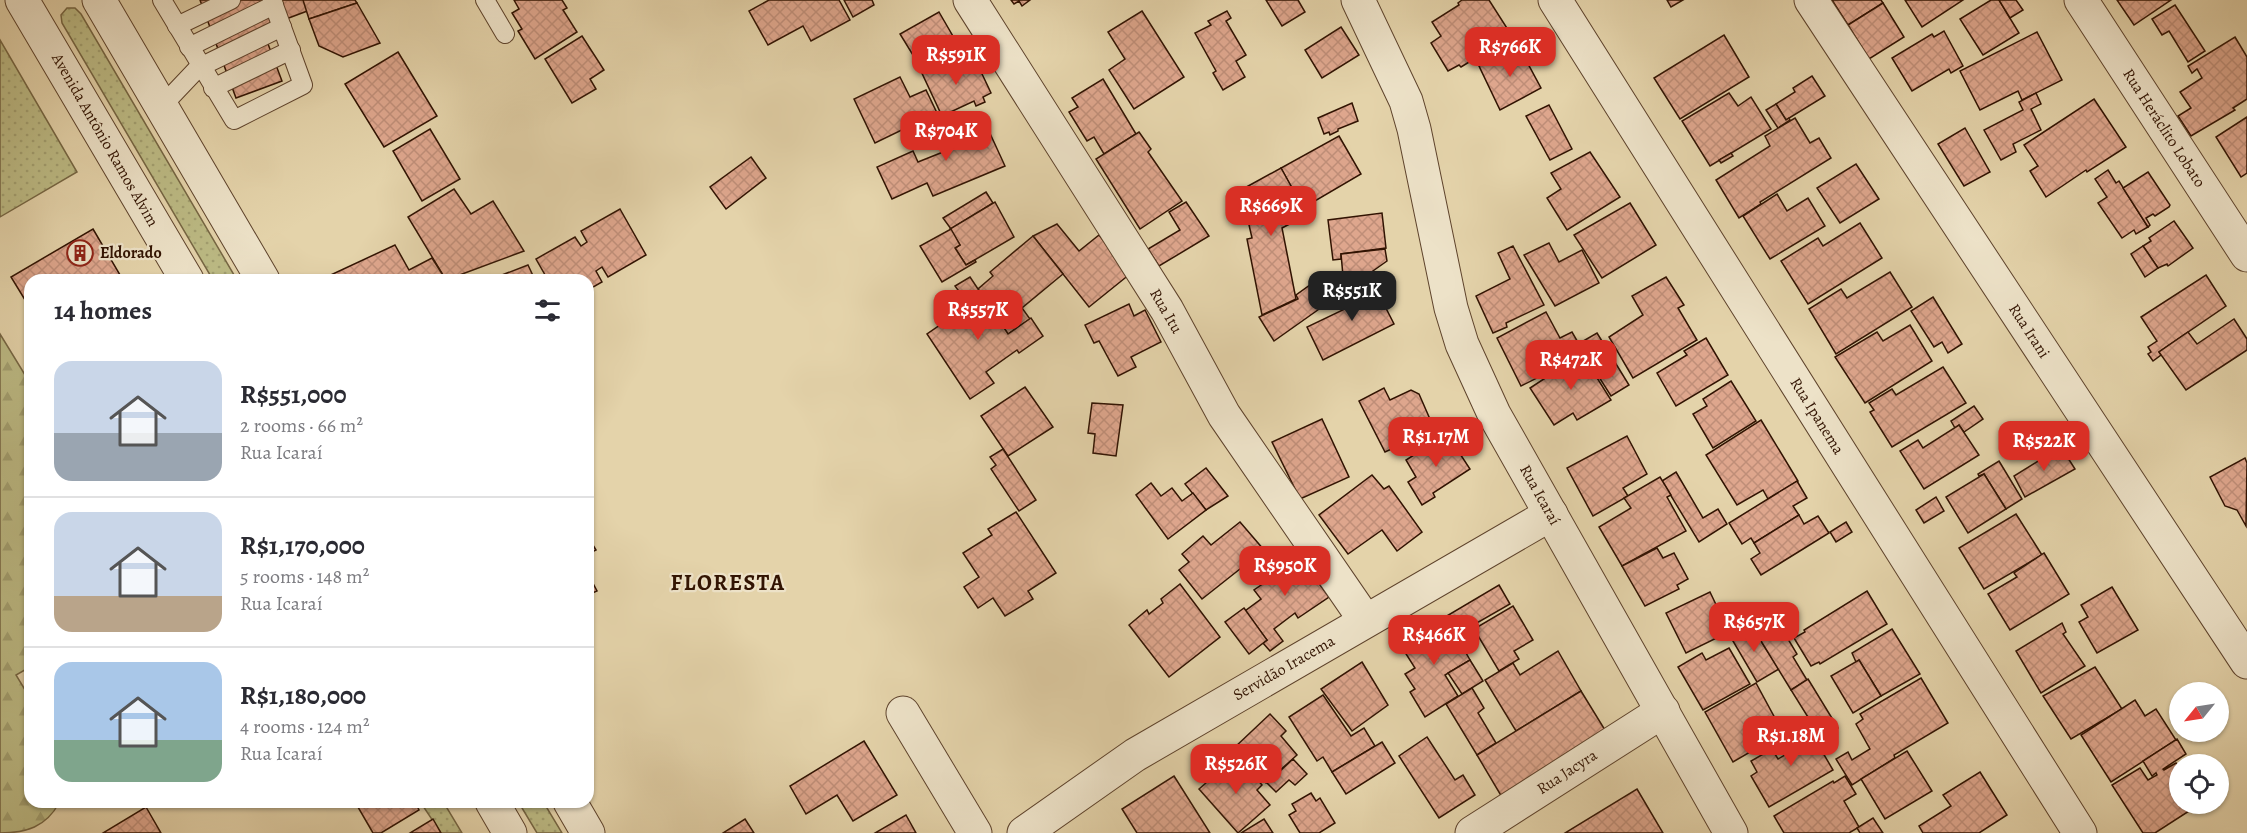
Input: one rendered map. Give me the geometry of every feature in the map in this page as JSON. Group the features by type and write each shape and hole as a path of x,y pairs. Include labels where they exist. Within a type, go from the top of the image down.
{"street":[{"name":"Avenida Antônio Ramos Alvim","path":"22,0 183,274"},
{"path":"99,0 259,274"},
{"name":"Rua Itu","path":"970,0 1167,310 1224,415 1365,620"},
{"name":"Rua Icaraí","path":"1358,0 1406,101 1414,129 1451,308 1462,344 1494,414 1731,833"},
{"name":"Rua Ipanema","path":"1555,0 2080,833"},
{"name":"Rua Irani","path":"1811,0 2247,662"},
{"name":"Rua Heráclito Lobato","path":"2081,0 2247,255"},
{"name":"Servidão Iracema","path":"1024,833 1135,755 1551,514"},
{"name":"Rua Jacyra","path":"1472,833 1663,711"},
{"path":"903,713 975,833"},
{"path":"495,808 510,833"},
{"path":"573,808 588,833"}],"lane":[{"path":"177,26 231,0"},
{"path":"485,0 505,34"},
{"path":"169,2 177,26 189,47 213,88 234,120 302,87 303,84 273,3 189,47"},
{"path":"161,108 201,67 282,27"},
{"path":"213,88 291,50"}],"green space":[{"path":"67,8 75,8 81,14 233,274 209,274 62,23 61,15"},
{"path":"0,40 77,172 0,217"},
{"path":"0,334 24,373 24,670 16,675 24,688 24,808 56,808 48,818 34,827 18,832 0,833"},
{"path":"424,808 447,808 462,833 441,833"},
{"path":"522,808 547,808 562,833 537,833"}],"building":[{"path":"200,0 306,0 310,10 262,28 282,81 236,98"},
{"path":"303,0 355,0 357,3 309,19"},
{"path":"514,0 562,0 567,8 563,10 577,32 535,59 518,31 522,29 512,13 519,9"},
{"path":"769,0 839,0 850,20 811,41 803,26 768,45 749,11"},
{"path":"844,0 872,0 874,5 853,17"},
{"path":"1011,0 1030,0 1022,6 1019,1 1014,4"},
{"path":"1266,0 1298,0 1305,12 1282,26"},
{"path":"1462,0 1489,0 1512,36 1461,67 1459,65 1448,71 1431,43 1441,36 1432,22 1459,5 1458,3"},
{"path":"1667,0 1683,0 1671,7"},
{"path":"1832,0 1881,0 1883,3 1848,25"},
{"path":"1905,0 1963,0 1922,27"},
{"path":"1991,0 1999,0 2019,33 1983,55 1960,19"},
{"path":"1999,0 2016,0 2023,10 2010,18"},
{"path":"2117,0 2171,0 2134,25"},
{"path":"357,3 380,43 343,57 319,46 309,19"},
{"path":"1883,3 1904,37 1869,59 1848,25"},
{"path":"2175,5 2205,51 2188,62 2169,31 2162,35 2152,19"},
{"path":"1142,11 1184,77 1134,109 1109,70 1125,59 1108,32"},
{"path":"1227,11 1231,18 1226,21 1246,55 1236,61 1245,77 1223,90 1213,73 1216,71 1195,33 1211,25 1208,21"},
{"path":"939,12 954,38 916,60 900,34"},
{"path":"1341,27 1359,55 1322,78 1305,50"},
{"path":"1944,31 1963,66 1951,73 1949,69 1912,91 1892,58 1932,34 1934,37"},
{"path":"2037,32 2062,80 2022,100 2018,91 1980,110 1960,71"},
{"path":"1724,35 1749,77 1680,119 1654,78"},
{"path":"582,36 604,70 590,79 596,89 572,103 545,59"},
{"path":"2235,37 2247,57 2247,99 2233,108 2235,110 2191,136 2178,116 2191,108 2180,92 2202,78 2197,69 2192,73 2188,66"},
{"path":"1519,47 1541,88 1500,110 1479,66"},
{"path":"398,52 437,116 384,147 345,84"},
{"path":"974,57 991,93 983,97 985,102 976,106 974,101 942,116 920,69 935,62 940,73"},
{"path":"1812,76 1825,96 1786,120 1776,104 1795,92 1793,88"},
{"path":"900,77 910,97 926,90 937,113 875,143 854,99"},
{"path":"1103,79 1136,134 1104,154 1094,137 1087,141 1069,112 1078,107 1072,98"},
{"path":"1729,93 1738,106 1751,97 1771,129 1710,166 1682,121"},
{"path":"2036,93 2041,104 2031,109 2041,130 2013,144 2016,152 2001,160 1984,130 2023,110 2019,102"},
{"path":"2094,99 2126,147 2046,197 2030,171 2038,166 2024,145"},
{"path":"1352,103 1358,121 1330,135 1329,132 1324,134 1318,118"},
{"path":"1776,104 1786,120 1789,118 1790,120 1778,128 1766,110"},
{"path":"1549,105 1572,149 1550,160 1526,116"},
{"path":"982,116 1005,166 933,196 927,183 892,199 877,167 913,151 918,162 948,150 941,135"},
{"path":"2247,117 2247,173 2241,177 2216,137"},
{"path":"1795,118 1810,143 1819,138 1831,158 1760,202 1761,204 1739,218 1716,180 1770,146 1765,136"},
{"path":"1965,128 1990,172 1964,186 1938,144"},
{"path":"430,129 460,179 422,201 393,151"},
{"path":"1139,132 1151,149 1148,152 1182,201 1140,229 1096,159"},
{"path":"1339,136 1361,174 1303,208 1281,168"},
{"path":"1590,152 1620,197 1567,230 1547,198 1561,189 1551,173"},
{"path":"1731,153 1733,156 1721,163 1719,160"},
{"path":"751,157 766,178 726,209 710,187"},
{"path":"1856,164 1879,199 1840,223 1817,188"},
{"path":"1281,168 1307,215 1282,228 1296,299 1262,315 1247,239 1252,238 1241,190"},
{"path":"2108,170 2116,183 2119,181 2148,227 2136,234 2134,230 2122,238 2098,203 2107,197 2095,179"},
{"path":"2148,172 2170,205 2155,216 2153,214 2146,218 2150,225 2148,227 2123,188"},
{"path":"454,189 471,214 493,201 524,251 462,274 442,274 408,217"},
{"path":"986,192 993,203 951,229 943,218"},
{"path":"1777,194 1787,211 1808,198 1825,226 1770,259 1743,216"},
{"path":"995,202 1014,237 966,265 955,248 960,245 950,229"},
{"path":"1186,202 1209,236 1159,266 1148,249 1180,230 1169,212"},
{"path":"1630,203 1656,245 1602,278 1574,235"},
{"path":"620,209 646,255 608,277 602,267 596,271 602,282 594,287 594,274 545,274 536,259 575,237 581,246 587,242 581,231"},
{"path":"1382,213 1386,248 1341,254 1341,259 1333,260 1328,220"},
{"path":"2174,221 2193,248 2168,266 2167,264 2158,268 2143,246 2151,241 2149,238"},
{"path":"1860,223 1882,258 1808,304 1781,261 1818,238 1823,246"},
{"path":"1057,224 1079,251 1099,235 1130,274 1089,307 1033,236"},
{"name":"Eldorado","path":"93,229 119,274 24,274 24,298 11,277"},
{"path":"951,229 960,245 955,248 966,265 975,260 976,262 942,282 920,246"},
{"path":"1033,236 1063,274 1022,308 1030,319 1008,334 978,289 993,276 990,272"},
{"path":"1549,243 1559,262 1582,250 1599,283 1555,306 1524,255"},
{"path":"395,245 409,270 432,258 442,274 333,274"},
{"path":"1513,246 1544,305 1506,323 1507,327 1493,333 1476,296 1510,279 1498,253"},
{"path":"2143,246 2158,268 2145,277 2131,254"},
{"path":"1385,249 1387,261 1274,341 1259,317 1298,299 1296,295 1310,285 1343,276 1341,254"},
{"path":"528,265 532,274 505,274"},
{"path":"1890,272 1912,307 1836,354 1809,309 1841,289 1847,298"},
{"path":"2206,275 2226,306 2159,352 2161,355 2153,361 2148,354 2151,352 2148,347 2157,341 2141,317"},
{"path":"970,277 1008,334 1031,318 1043,336 1019,353 1017,350 986,372 994,383 970,399 927,334 969,305 955,286"},
{"path":"1666,277 1684,305 1678,308 1697,340 1633,378 1609,337 1643,315 1632,296"},
{"path":"1372,281 1394,324 1323,360 1307,327 1347,308 1342,297"},
{"path":"1933,297 1962,344 1948,353 1942,342 1934,347 1911,311"},
{"path":"1129,304 1134,316 1145,310 1161,342 1131,357 1136,367 1118,376 1099,341 1094,343 1085,325"},
{"path":"1546,312 1560,338 1572,332 1583,351 1569,358 1571,361 1521,386 1497,338"},
{"path":"2234,319 2247,339 2247,350 2186,390 2159,352 2188,332 2197,344"},
{"path":"1910,325 1932,361 1865,403 1835,357 1877,332 1883,341"},
{"path":"1597,333 1629,385 1611,396 1578,344"},
{"path":"1706,338 1728,375 1676,406 1657,373 1687,355 1684,351"},
{"path":"1582,354 1611,400 1577,420 1573,413 1554,425 1530,388"},
{"path":"1943,367 1966,403 1892,447 1870,412 1874,410 1869,403 1892,389 1896,395"},
{"path":"1731,381 1756,421 1713,448 1693,414 1707,406 1703,399"},
{"path":"1025,387 1053,427 1008,456 981,416"},
{"path":"1384,388 1390,400 1411,390 1419,394 1433,426 1431,431 1385,452 1359,401"},
{"path":"1092,403 1123,405 1116,456 1093,453 1095,434 1088,433"},
{"path":"1974,406 1983,419 1964,432 1959,425 1955,428 1951,421"},
{"path":"1322,419 1349,477 1300,499 1272,442"},
{"path":"1761,420 1798,481 1768,499 1763,490 1737,505 1706,455"},
{"path":"1959,425 1979,455 1924,489 1900,451 1918,440 1923,448"},
{"path":"1447,434 1470,469 1433,493 1435,497 1422,505 1408,482 1416,477 1406,460"},
{"path":"1627,436 1647,474 1623,488 1628,496 1593,516 1567,468"},
{"path":"2061,447 2075,469 2025,497 2014,476"},
{"path":"1003,449 1036,500 1019,511 991,469 996,465 990,457"},
{"path":"2245,458 2247,463 2246,526 2237,510 2225,506 2210,477"},
{"path":"1999,461 2022,499 2006,509 1984,474 1979,476 1978,474"},
{"path":"1206,468 1228,496 1206,510 1185,484"},
{"path":"1676,472 1703,518 1718,509 1727,524 1699,542 1662,481"},
{"path":"1984,474 2006,509 1968,533 1946,497"},
{"path":"1372,475 1384,489 1389,486 1422,532 1397,551 1382,530 1348,554 1319,515"},
{"path":"1660,477 1671,495 1667,497 1686,531 1622,566 1599,527 1631,508 1624,498"},
{"path":"1797,481 1807,498 1793,506 1799,515 1754,543 1751,538 1742,544 1729,523"},
{"path":"1151,483 1161,496 1172,488 1182,501 1193,493 1206,510 1168,539 1136,495"},
{"path":"1936,497 1944,511 1924,523 1916,510"},
{"path":"1016,512 1056,573 1028,591 1033,599 1005,616 993,598 978,608 964,587 979,577 963,553 992,535 988,529"},
{"path":"2016,514 2042,555 1984,589 1959,548"},
{"path":"1799,515 1804,524 1818,516 1829,533 1761,575 1751,559 1760,553 1754,543"},
{"path":"1240,522 1264,550 1202,599 1179,570 1189,562 1182,554 1203,536 1211,545"},
{"path":"1846,522 1852,532 1836,542 1830,532"},
{"path":"1657,548 1663,558 1674,553 1688,579 1677,585 1679,589 1645,606 1622,566"},
{"path":"1295,551 1329,597 1298,618 1295,613 1274,629 1283,641 1270,651 1263,643 1267,640 1245,611 1261,599 1254,590 1267,581 1262,576"},
{"path":"2044,553 2069,594 2010,630 1988,594 2017,577 2014,573"},
{"path":"1180,584 1220,637 1169,677 1129,625 1147,610 1149,614 1163,603 1161,599"},
{"path":"1499,585 1510,604 1456,635 1445,617"},
{"path":"2112,587 2138,630 2097,653 2079,622 2088,617 2081,605"},
{"path":"1867,591 1887,624 1820,664 1819,662 1811,666 1794,638"},
{"path":"1710,592 1729,632 1686,653 1666,613"},
{"path":"1513,606 1533,640 1514,651 1519,659 1499,671 1474,629"},
{"path":"1244,608 1267,640 1249,654 1225,622"},
{"path":"1446,618 1470,660 1445,675 1458,696 1425,717 1410,692 1415,689 1405,674 1415,668 1401,646"},
{"path":"2062,623 2066,632 2063,634 2085,666 2041,693 2016,651"},
{"path":"1750,624 1779,669 1757,682 1730,636"},
{"path":"1782,629 1797,654 1793,657 1807,680 1791,690 1761,641"},
{"path":"1892,629 1920,674 1881,696 1859,660 1856,662 1852,653"},
{"path":"1729,648 1750,684 1703,710 1678,667 1702,653 1706,660"},
{"path":"1558,651 1581,691 1516,731 1485,680 1513,663 1520,675"},
{"path":"1470,660 1483,681 1462,694 1448,673"},
{"path":"1859,660 1881,696 1853,713 1831,676"},
{"path":"1362,662 1388,705 1352,731 1321,689"},
{"path":"2095,667 2122,709 2071,739 2043,696"},
{"path":"1921,678 1948,723 1894,755 1895,758 1852,785 1836,759 1848,752 1852,760 1870,749 1856,724 1863,719 1860,714"},
{"path":"1808,679 1838,728 1821,738 1791,690"},
{"path":"1756,683 1783,733 1733,762 1705,712"},
{"path":"1472,688 1484,708 1478,713 1496,743 1477,755 1446,704"},
{"path":"1581,691 1605,730 1503,799 1477,755"},
{"path":"1323,695 1351,736 1364,728 1375,746 1332,772 1323,757 1317,761 1289,717"},
{"path":"2135,700 2145,716 2156,709 2169,729 2169,742 2173,742 2111,782 2081,735"},
{"path":"1270,714 1286,731 1281,736 1297,755 1266,783 1234,748"},
{"path":"1812,723 1821,738 1816,741 1833,770 1769,807 1751,776 1757,772 1751,761 1772,749 1778,759 1792,751 1786,741 1791,738 1790,736"},
{"path":"1427,737 1455,780 1463,775 1475,795 1439,818 1399,756"},
{"path":"864,741 897,795 853,821 837,795 806,814 790,786"},
{"path":"1382,742 1395,763 1346,794 1332,772"},
{"path":"2172,742 2179,742 2186,754 2169,754 2169,765 2163,769 2169,767 2169,814 2184,814 2155,833 2143,833 2112,785 2140,768 2148,780 2157,775 2156,773 2152,776 2143,761"},
{"path":"1907,751 1932,791 1885,819 1861,779"},
{"path":"1237,756 1262,785 1257,790 1270,805 1238,833 1199,789"},
{"path":"1293,759 1307,774 1295,785 1289,780 1276,792 1267,783"},
{"path":"1980,772 2007,815 1979,833 1923,833 1919,826 1951,806 1943,795"},
{"path":"1174,776 1210,833 1137,833 1122,809"},
{"path":"1845,776 1856,794 1844,801 1859,827 1849,833 1784,833 1774,816"},
{"path":"1637,789 1663,833 1565,833"},
{"path":"1311,793 1316,801 1320,798 1335,823 1319,833 1300,833 1289,815 1296,811 1292,804"},
{"path":"147,808 161,833 103,833"},
{"path":"358,808 418,808 419,810 381,833 373,833"},
{"path":"906,815 916,833 875,833"},
{"path":"1873,818 1883,833 1860,833 1857,828"},
{"path":"433,819 441,833 410,833"},
{"path":"745,819 754,833 723,833"},
{"path":"1264,819 1273,833 1241,833"}],"place":[{"name":"Eldorado","path":"80,253"}],"district":[{"name":"FLORESTA","path":"728,583"}]}
